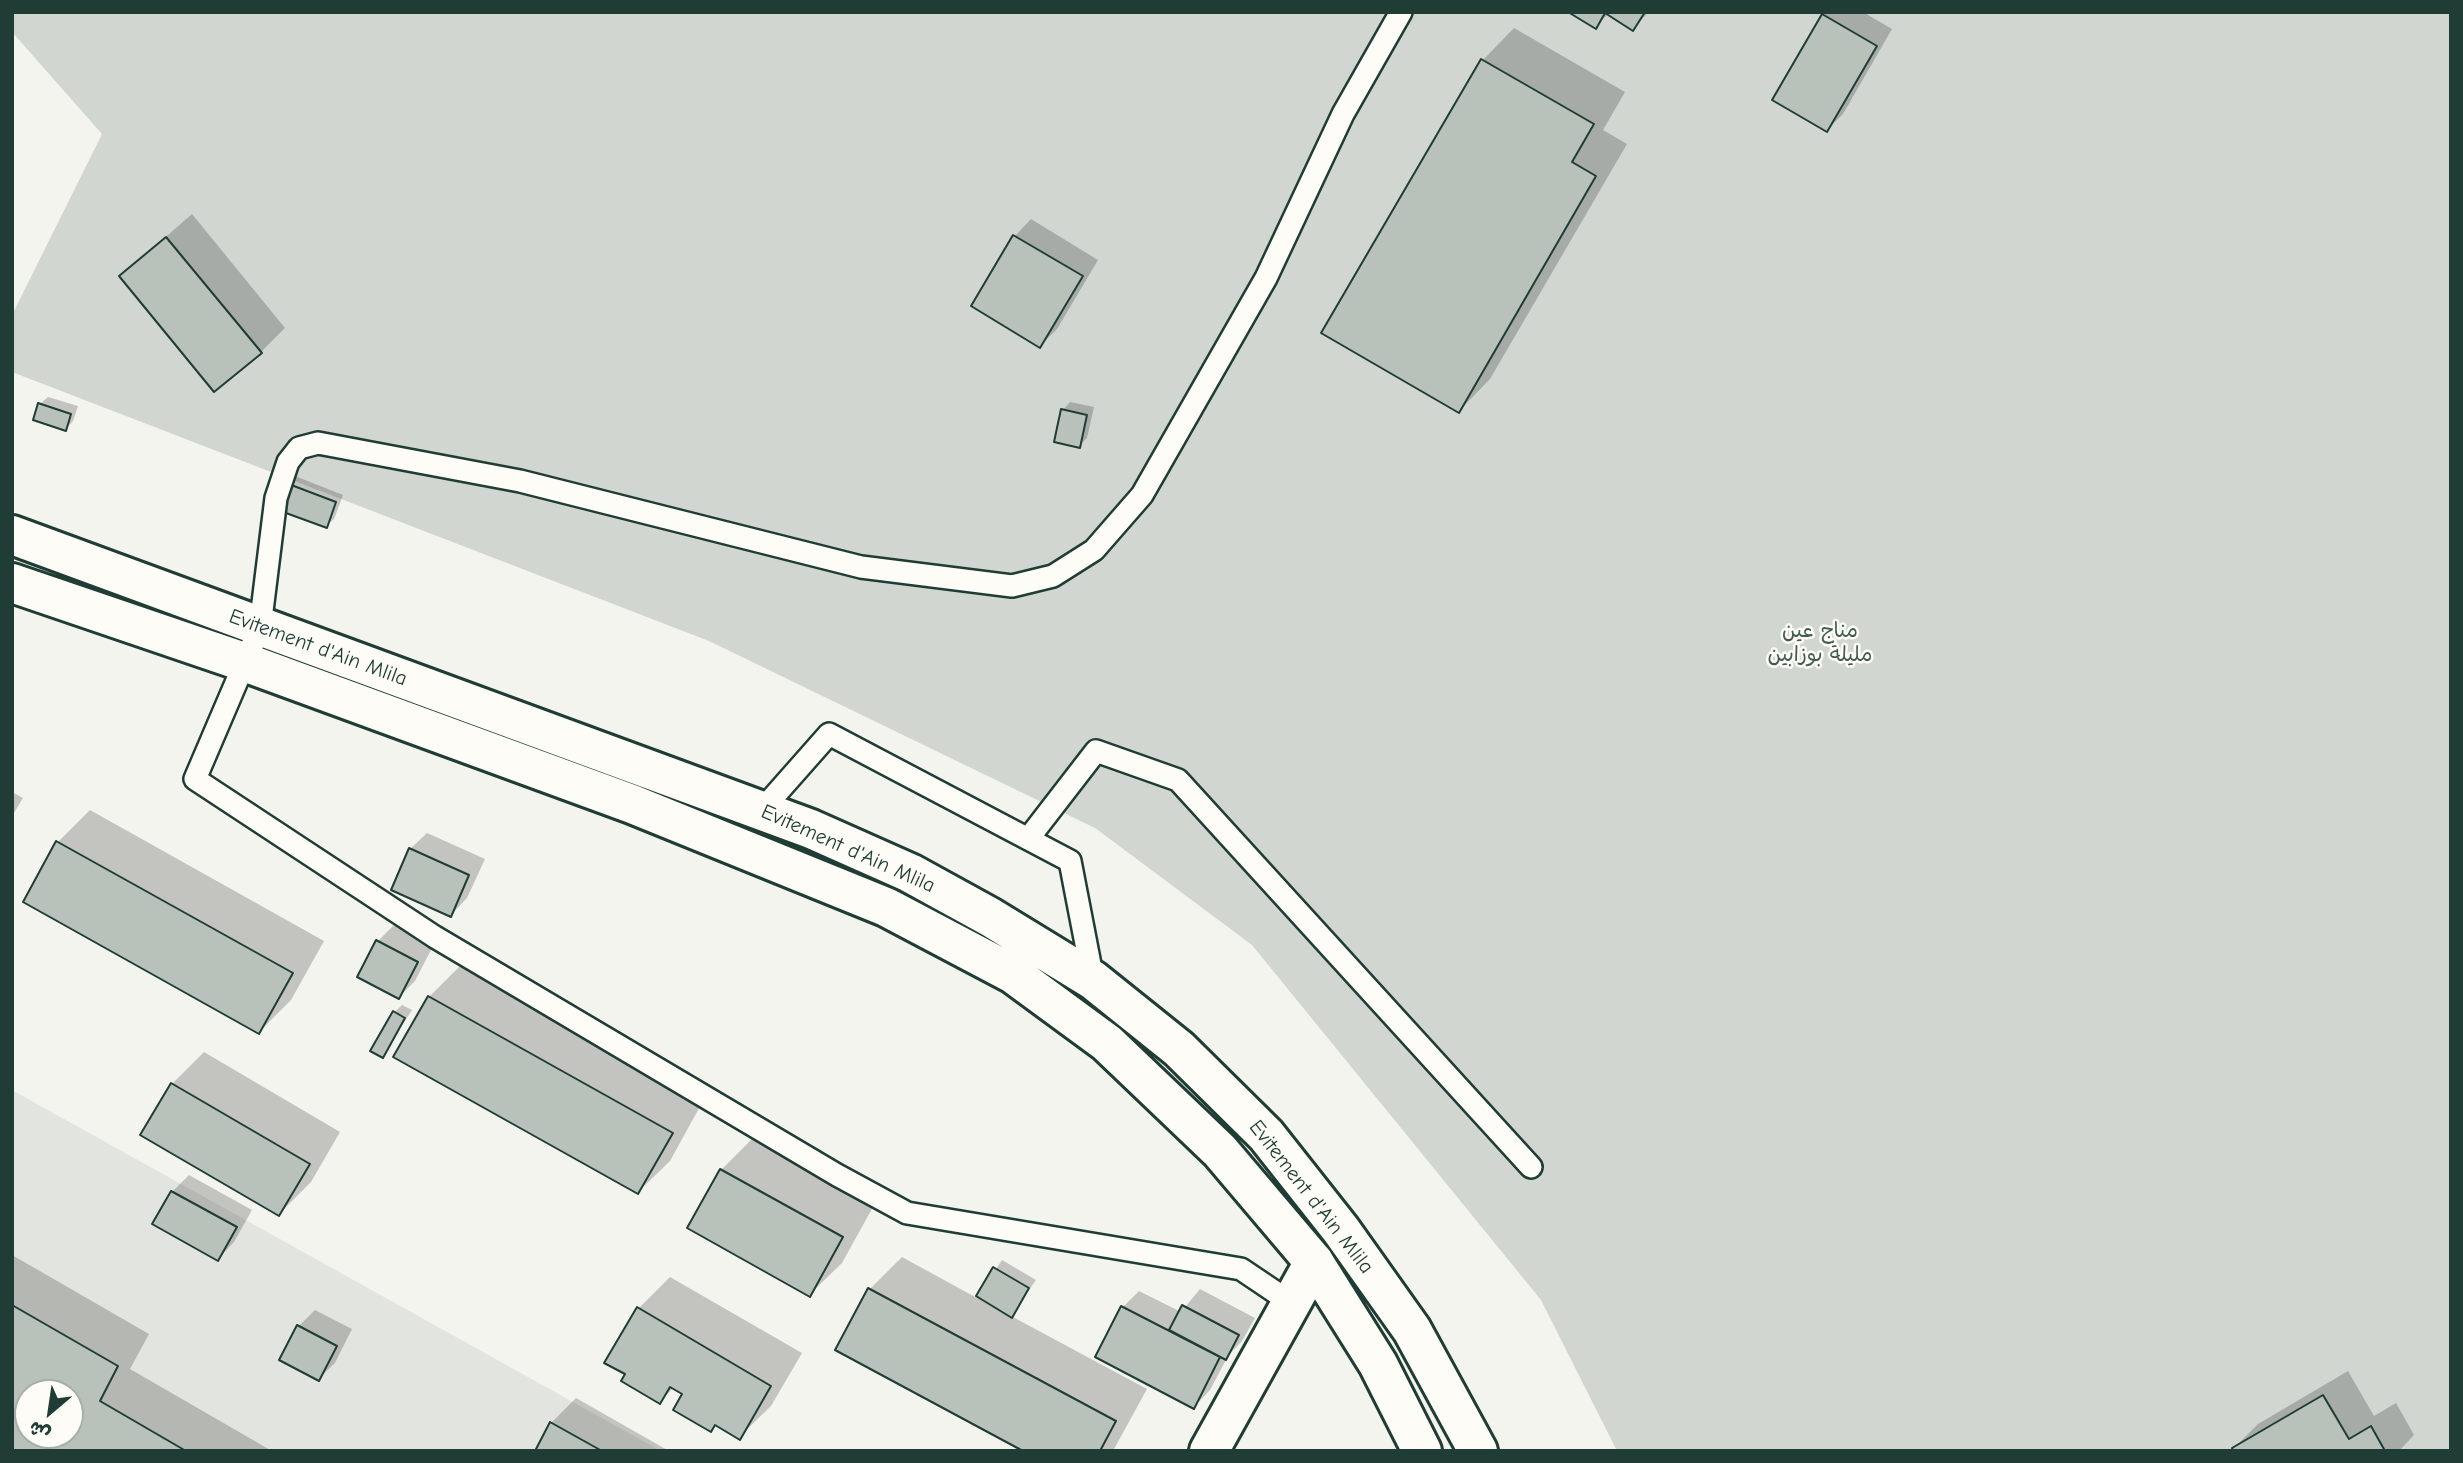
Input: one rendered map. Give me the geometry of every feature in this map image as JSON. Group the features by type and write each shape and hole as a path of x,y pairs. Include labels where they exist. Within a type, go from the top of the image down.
{"main road":[{"name":"Evitement d'Ain Mlila","path":"12,535 811,829 910,873 990,917 1093,980 1179,1049 1266,1135 1341,1230 1412,1330 1478,1451"},
{"name":"Evitement d'Ain Mlila","path":"12,583 247,663 632,804 886,907 1013,974 1107,1043 1220,1150 1314,1262 1378,1364 1422,1451"},
{"path":"1209,1451 1314,1262"}],"lane":[{"path":"1290,1302 1241,1269 907,1213 837,1175 435,937 195,779 247,663 260,627 276,498 288,462 299,448 318,443 520,481 861,567 1012,586 1054,576 1094,550 1142,495 1266,278 1343,114 1401,12"},
{"path":"761,811 829,734 1070,861 1093,980"},
{"path":"1028,839 1096,751 1178,780 1531,1167"}],"shaded area":[{"path":"12,1090 661,1451 12,1451"}],"green space":[{"name":"مناج عين مليلة بوزابين","path":"12,12 2451,12 2451,1451 1617,1451 1541,1300 1252,945 1095,828 709,641 12,372 12,315 102,134 12,32"}],"building":[{"path":"1568,12 1645,12 1633,31 1605,13 1596,29"},
{"path":"1822,14 1877,46 1827,132 1772,100"},
{"path":"1481,59 1594,124 1572,162 1596,176 1459,413 1321,333"},
{"path":"1013,235 1083,276 1040,348 971,306"},
{"path":"166,237 262,353 214,392 119,276"},
{"path":"38,403 71,414 66,431 33,420"},
{"path":"1061,409 1087,415 1080,448 1054,442"},
{"path":"286,483 336,502 327,528 275,509"},
{"path":"56,841 293,973 259,1034 23,902"},
{"path":"409,848 469,875 451,917 391,890"},
{"path":"376,940 418,962 399,999 357,977"},
{"path":"428,996 673,1133 638,1194 393,1057"},
{"path":"393,1011 405,1018 383,1058 370,1051"},
{"path":"171,1083 310,1164 279,1216 140,1135"},
{"path":"720,1169 843,1237 810,1297 687,1228"},
{"path":"171,1191 237,1227 218,1261 152,1224"},
{"path":"993,1267 1029,1288 1012,1318 976,1296"},
{"path":"868,1288 1116,1421 1100,1451 1023,1451 835,1350"},
{"path":"12,1305 118,1366 100,1401 186,1451 12,1451"},
{"path":"1182,1305 1239,1335 1226,1360 1169,1330"},
{"path":"1121,1306 1220,1357 1194,1409 1095,1357"},
{"path":"637,1307 771,1386 740,1440 715,1425 711,1432 673,1410 682,1394 670,1387 660,1404 621,1381 625,1374 604,1363"},
{"path":"297,1325 337,1346 319,1381 279,1360"},
{"path":"2323,1395 2349,1439 2371,1426 2385,1451 2233,1451 2232,1448"},
{"path":"550,1422 602,1451 535,1451"}]}
